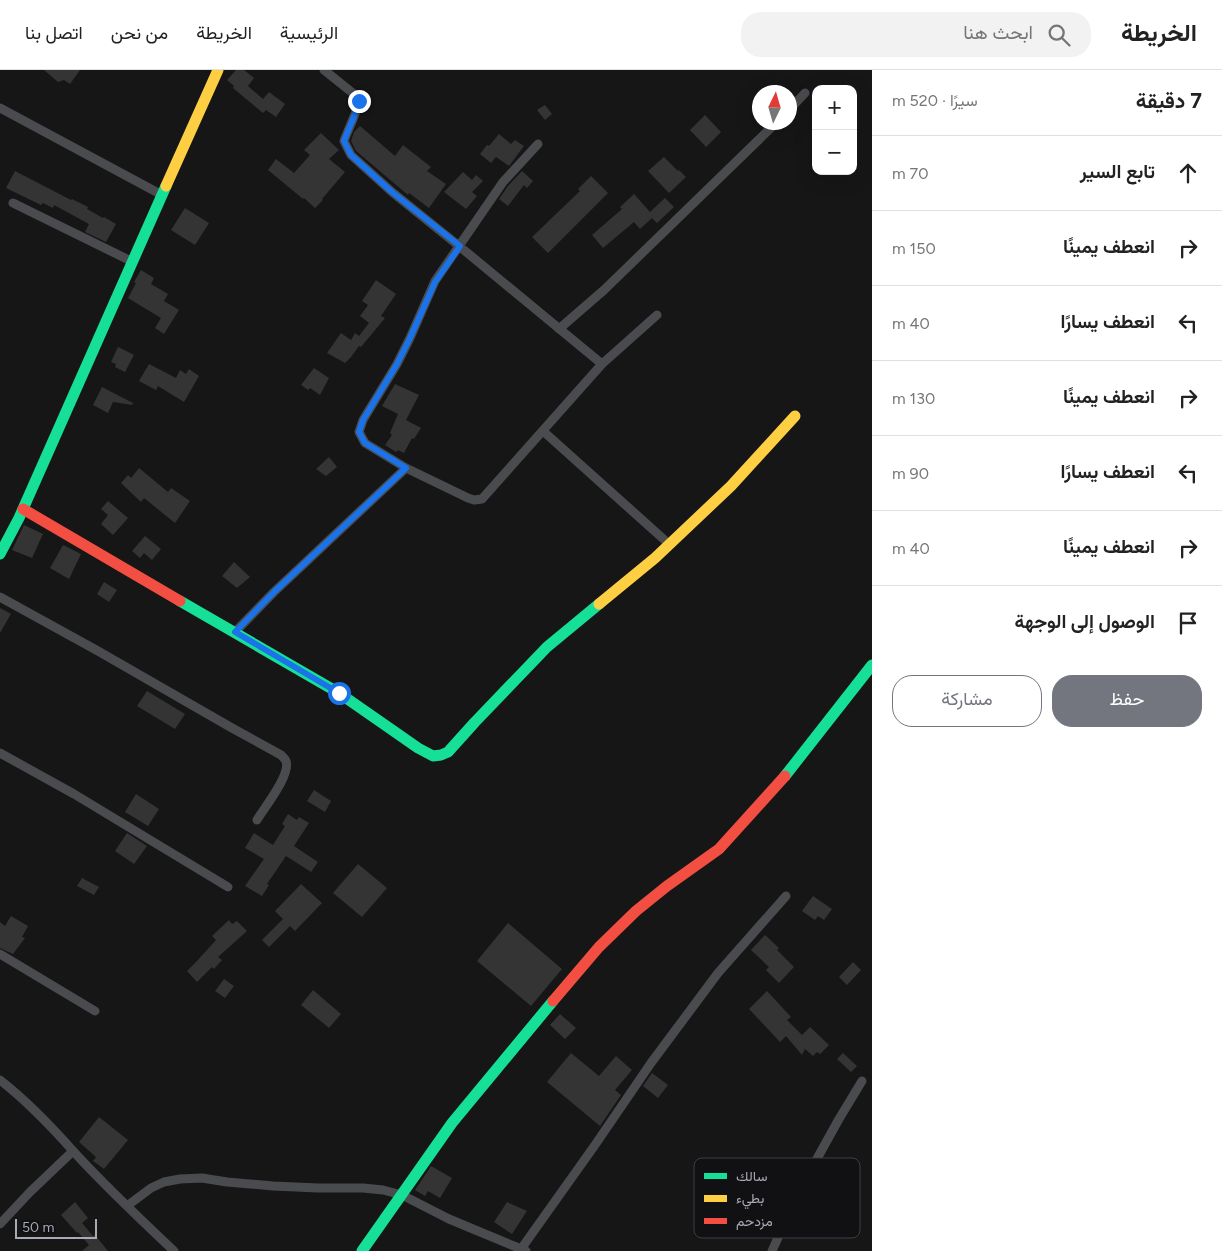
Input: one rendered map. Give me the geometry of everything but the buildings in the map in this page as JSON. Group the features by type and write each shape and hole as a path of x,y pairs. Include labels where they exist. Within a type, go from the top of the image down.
{"street":[{"path":"0,554 23,509 218,70"},
{"path":"324,70 354,94 359,101 357,111 344,141 351,155 392,192 602,364"},
{"path":"797,102 805,93"},
{"path":"0,108 162,195"},
{"path":"559,329 604,290 768,130"},
{"path":"538,144 503,182 435,282 397,364 363,420 359,432 365,443 406,468 468,498 474,500 482,499 602,364 657,315"},
{"path":"13,203 133,262"},
{"path":"23,509 339,693 418,748 433,756 448,752 547,647 655,558 731,486 796,416"},
{"path":"543,431 669,544"},
{"path":"235,632 274,592 406,468"},
{"path":"0,597 281,755 286,762 286,771 257,820"},
{"path":"362,1251 452,1123 599,947 636,911 666,886 719,849 787,774 872,665"},
{"path":"0,753 82,799 228,887"},
{"path":"127,1206 150,1188 180,1179 202,1178 273,1186 383,1190 402,1195 449,1219 524,1250 651,1063 718,973 786,896"},
{"path":"0,954 95,1011"},
{"path":"0,1080 14,1091 174,1251"},
{"path":"817,1158 862,1081"},
{"path":"0,1224 30,1192 74,1151"},
{"path":"772,1251 778,1238"}],"traffic: fast":[{"path":"0,554 19,518 166,186"},
{"path":"180,601 339,693 418,748 433,756 448,752 547,647 599,604"},
{"path":"785,776 872,665"},
{"path":"362,1251 452,1123 553,1001"}],"traffic: slow":[{"path":"166,186 218,70"},
{"path":"599,604 655,558 731,486 795,416"}],"traffic: jam":[{"path":"23,509 180,601"},
{"path":"553,1001 599,947 636,911 719,849 785,776"}],"route":[{"path":"339,693 235,632 274,592 406,468 365,443 359,432 363,420 397,364 435,282 460,246 392,192 351,155 344,141 357,111 359,101"}]}
